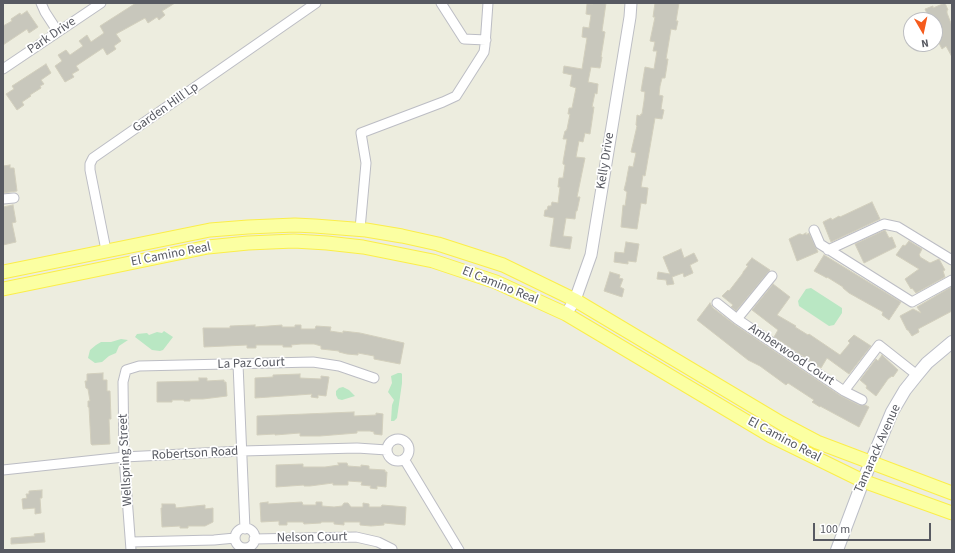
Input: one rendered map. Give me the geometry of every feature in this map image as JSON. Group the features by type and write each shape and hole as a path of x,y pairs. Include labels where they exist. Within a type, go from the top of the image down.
{"main road":[{"name":"El Camino Real","path":"3,272 210,230 248,226 295,225 360,229 438,244 503,265 575,300 781,423 817,442 952,492"},
{"name":"El Camino Real","path":"3,289 208,247 248,243 320,242 363,247 433,261 496,282 566,314 771,436 863,481 952,513"},
{"name":"Tamarack Avenue","path":"837,550 863,481 889,419 905,390 927,363 952,342"}],"street":[{"path":"41,3 58,32"},
{"name":"Park Drive","path":"3,69 101,3"},
{"name":"Garden Hill Lp","path":"106,250 90,170 90,164 94,158 316,3"},
{"path":"441,3 464,39 486,40"},
{"path":"360,229 366,163 361,133 444,102 456,96 484,52 488,3"},
{"name":"Kelly Drive","path":"566,314 575,300 591,255 630,17 631,3"},
{"path":"3,199 14,198"},
{"path":"828,250 884,224 898,227 952,260"},
{"path":"814,230 820,244 828,250 912,302 952,280"},
{"name":"Amberwood Court","path":"737,319 772,276"},
{"name":"Amberwood Court","path":"717,303 737,319 844,391 862,400"},
{"name":"Amberwood Court","path":"844,391 880,345 916,375"},
{"name":"La Paz Court","path":"126,370 139,366 313,362 339,366 374,378"},
{"path":"238,364 245,528"},
{"name":"Wellspring Street","path":"126,370 123,382 124,457 131,546"},
{"path":"394,440 407,444 409,450 404,460 394,460 388,455 387,450 389,445 394,440"},
{"name":"Robertson Road","path":"3,470 124,457 242,451 357,448 387,450"},
{"path":"404,460 459,550"},
{"path":"245,528 252,532 254,538 251,546 245,549 237,544 235,538 237,532 245,528"},
{"name":"Nelson Court","path":"254,538 356,537 378,542 392,549"},
{"path":"131,546 235,538"}],"green space":[{"path":"811,288 842,308 842,313 834,325 829,326 799,306 798,301 806,289"},
{"path":"164,331 173,337 163,350 160,351 152,350 135,337 137,334 147,333 149,335 157,332 162,333"},
{"path":"121,339 128,340 119,346 116,353 109,356 102,362 95,363 88,358 90,350 101,342 111,342"},
{"path":"398,373 402,374 402,383 397,418 394,421 391,421 392,405 394,400 388,392 392,383 391,376"},
{"path":"343,387 355,396 342,400 338,399 336,391"}],"building":[{"path":"136,3 175,3 162,11 165,15 159,20 157,17 148,23 145,18 116,34 121,41 114,46 116,49 107,55 103,48 76,66 79,70 72,74 74,77 65,82 55,66 62,61 58,55 66,50 70,55 83,46 79,41 87,35 91,42 104,33 100,26"},
{"path":"606,3 602,31 605,32 600,68 591,67 588,82 598,84 597,94 595,93 592,107 594,107 590,134 585,133 583,142 579,141 576,157 585,158 577,197 580,197 575,219 566,218 563,236 572,237 570,249 550,246 554,218 544,216 545,210 547,210 548,206 551,206 552,202 558,203 560,187 558,187 559,178 563,178 565,165 563,162 567,139 563,139 570,114 568,114 569,108 572,108 576,88 570,86 572,75 563,73 564,66 582,69 587,38 582,37 583,27 589,28 591,15 586,14 587,4"},
{"path":"655,3 679,3 676,21 678,21 676,30 671,29 666,59 668,59 665,78 662,78 659,95 663,96 661,109 664,110 662,119 655,118 645,176 643,175 641,187 648,188 646,204 641,203 637,229 621,227 623,205 625,206 627,192 624,190 629,166 633,167 636,153 631,152 637,126 637,115 640,116 642,114 644,101 645,92 641,91 645,67 654,69 657,51 653,51 655,42 650,41 655,17 653,17"},
{"path":"945,3 948,10 947,13 952,26 952,57 946,46 943,48 943,12 926,12 925,9 933,6 933,8"},
{"path":"27,11 38,27 29,33 27,29 3,45 3,26 12,21 11,19 20,13 21,15"},
{"path":"46,64 51,73 41,80 44,84 40,86 41,88 22,102 24,105 17,110 6,94 14,89 12,86"},
{"path":"10,165 10,168 14,168 17,191 3,193 3,166"},
{"path":"872,202 880,219 831,242 823,222 831,218 832,220 839,216 840,217"},
{"path":"13,205 16,222 12,223 16,242 3,245 3,207"},
{"path":"885,230 889,238 892,237 896,247 864,263 855,244"},
{"path":"806,233 806,235 809,233 818,252 797,261 789,239 799,234 802,235"},
{"path":"909,241 922,249 919,255 920,257 930,263 939,259 945,270 943,271 945,277 916,293 912,288 911,289 905,279 919,269 896,255 903,245 905,246"},
{"path":"626,242 639,244 636,262 628,261 628,264 614,262 615,252 624,253"},
{"path":"681,249 684,258 694,253 698,261 690,265 693,273 684,277 683,273 672,277 674,284 667,285 666,280 657,279 658,272 670,274 663,257"},
{"path":"824,255 901,302 889,320 882,315 883,312 849,293 843,287 827,277 814,271"},
{"path":"752,258 770,270 736,311 731,307 733,305 722,296 728,290 729,291 748,266 746,265"},
{"path":"610,272 620,275 619,278 623,279 620,287 624,289 622,297 604,291"},
{"path":"773,284 790,297 777,315 796,326 795,327 808,335 809,334 840,355 850,343 848,341 854,335 871,346 849,374 827,358 821,368 774,337 778,330 752,310"},
{"path":"951,287 952,311 918,329 919,332 912,336 907,330 900,316 913,309 921,313 917,307"},
{"path":"710,303 713,308 734,324 841,396 859,405 869,407 859,427 820,407 812,402 814,400 788,383 786,385 760,366 748,360 697,320"},
{"path":"255,325 255,327 282,325 282,327 295,327 295,325 301,325 301,329 315,329 316,326 331,327 330,331 360,333 404,343 400,364 374,359 374,356 358,353 358,355 347,354 339,351 321,349 321,346 314,344 291,345 292,347 283,347 283,345 256,345 256,348 247,348 247,345 204,347 203,328 230,328 230,326"},
{"path":"882,355 898,370 893,377 892,376 888,379 876,396 866,388 867,386 860,380 876,359 878,361"},
{"path":"103,373 103,380 107,380 107,391 110,391 110,444 92,445 88,407 88,401 90,401 85,381 87,381 87,374"},
{"path":"300,374 300,378 321,379 321,376 329,377 326,396 318,395 318,398 311,397 312,394 255,398 255,378 273,377 273,375"},
{"path":"199,378 207,378 207,381 224,380 224,382 226,382 227,396 190,399 190,401 172,400 172,402 157,402 157,382 199,381"},
{"path":"354,412 354,416 376,415 376,413 383,414 382,435 374,434 374,432 370,431 357,431 357,433 320,436 300,436 300,433 257,435 257,416"},
{"path":"338,463 347,463 348,466 369,466 369,469 385,470 385,472 387,472 386,487 377,486 377,489 370,488 371,486 361,485 362,482 348,481 348,485 333,485 333,483 310,486 276,487 276,465 303,464 303,467 325,467 339,465"},
{"path":"42,490 42,498 40,498 41,513 35,514 35,508 23,509 22,499 27,498 26,494 29,494 29,491"},
{"path":"268,502 268,504 302,502 303,505 316,505 316,502 322,502 322,506 334,507 342,506 344,503 348,503 351,507 363,507 363,503 369,504 369,507 381,507 382,505 406,507 405,525 384,523 384,525 371,526 360,525 360,522 344,522 344,525 334,524 334,522 304,524 303,522 287,522 287,525 279,525 279,521 261,522 260,503"},
{"path":"162,504 175,504 176,508 205,505 205,509 213,508 213,522 205,526 188,526 188,528 180,528 180,526 162,527"},
{"path":"44,533 45,542 11,544 11,538 35,536 34,534"}]}
